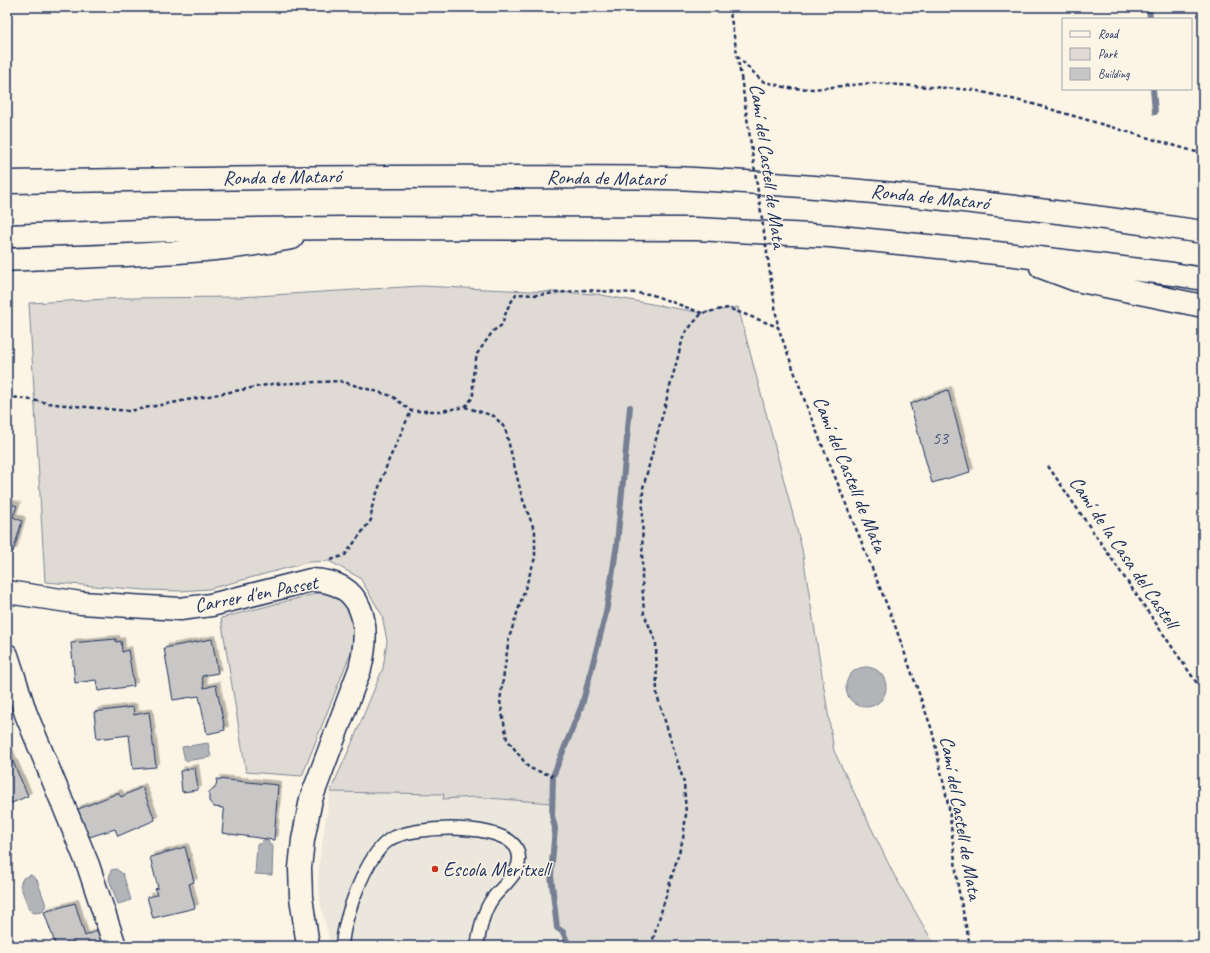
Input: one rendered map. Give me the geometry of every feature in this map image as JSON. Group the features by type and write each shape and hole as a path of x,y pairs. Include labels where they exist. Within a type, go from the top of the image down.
{"main road":[{"name":"Ronda de Mataró","path":"7,182 353,176 690,179 832,188 956,199 1082,214 1203,232"},
{"path":"7,236 169,230 346,228 696,229 830,236 1006,254 1203,279"},
{"path":"7,260 169,252 258,245 346,228"},
{"path":"1006,254 1076,280 1203,306"},
{"name":"Carrer d'en Passet","path":"7,592 81,603 180,609 211,605 311,580 326,581 341,585 354,596 361,609 364,623 364,653 360,669 311,799 303,840 300,868 301,897 308,946"},
{"path":"7,655 26,714 88,866 115,946"}],"lane":[{"path":"342,946 343,931 357,888 373,858 388,840 403,833 430,828 457,828 489,833 510,841 518,852 518,864 516,870 510,880 493,898 481,925 477,946"}],"path":[{"name":"Camí del Castell de Mata","path":"729,7 741,77 778,327 810,415 893,620 932,730 949,808 958,887 970,946"},
{"path":"737,56 762,80 788,88 813,89 872,83 974,90 1032,104 1203,154"},
{"path":"465,407 473,396 473,375 477,354 494,331 502,325 507,309 516,294 538,295 584,290 650,294 702,313 728,308 778,327"},
{"path":"650,946 683,839 686,814 684,783 657,695 656,642 644,614 642,579 643,488 684,334 702,313"},
{"path":"7,396 55,404 129,411 272,384 340,381 392,396 411,411 441,411 465,407 494,416 505,428 522,497 535,532 535,558 509,638 500,701 507,739 528,768 553,776"},
{"path":"329,561 345,555 371,520 372,507 388,462 411,411"},
{"name":"Camí de la Casa del Castell","path":"1048,466 1203,692"}],"shaded area":[{"path":"870,667 877,670 883,676 886,687 885,695 877,704 870,707 862,707 855,704 847,695 846,683 849,676 858,668"},
{"path":"208,743 211,757 185,761 182,747"},
{"name":"Escola Meritxell","path":"330,792 445,794 443,799 475,797 552,803 553,822 555,828 553,860 563,932 569,946 331,946 321,907 318,882 319,863"},
{"path":"266,839 269,841 269,845 273,845 272,875 255,874 257,844 261,844 262,841"},
{"path":"116,869 123,874 131,900 118,904 109,879 111,870"},
{"path":"31,875 37,880 46,905 42,912 34,913 29,909 20,885 23,878"}],"green space":[{"path":"420,286 596,294 702,313 738,307 802,549 834,751 893,873 935,946 569,946 563,932 557,928 551,875 555,828 553,822 552,803 475,797 443,799 444,794 330,792 383,668 387,641 382,615 360,578 329,561 309,562 209,589 180,591 145,590 45,582 29,303 125,298 240,297"},
{"path":"322,592 332,595 340,600 350,614 353,632 351,652 302,776 246,772 221,618"}],"building":[{"path":"948,390 970,472 932,483 910,404"},
{"path":"7,503 17,506 13,517 22,521 13,552 7,551"},
{"path":"116,639 116,642 121,641 122,652 128,650 134,686 98,691 96,680 75,683 71,643"},
{"path":"212,639 218,673 202,676 204,688 216,685 225,730 207,734 199,696 173,700 164,648"},
{"path":"133,707 134,715 149,712 156,767 133,769 129,735 97,739 94,712"},
{"path":"7,748 13,762 7,764"},
{"path":"13,762 28,796 7,805 7,764"},
{"path":"195,768 198,790 182,792 180,771"},
{"path":"217,779 278,785 274,840 222,833 223,808 214,807 209,801 209,792 216,786"},
{"path":"142,787 155,820 118,836 115,829 86,838 76,810 118,793 121,797"},
{"path":"185,847 194,882 189,884 195,908 153,918 147,897 157,895 155,889 158,888 150,857"},
{"path":"75,903 85,936 99,930 104,946 56,946 44,912"}],"waterway":[{"path":"1149,7 1150,18"},
{"path":"1153,90 1155,112"},
{"path":"569,946 563,932 557,928 551,875 555,828 552,816 553,776 582,705 606,613 617,544 630,407"}],"place":[{"name":"Escola Meritxell","path":"435,869"}]}
